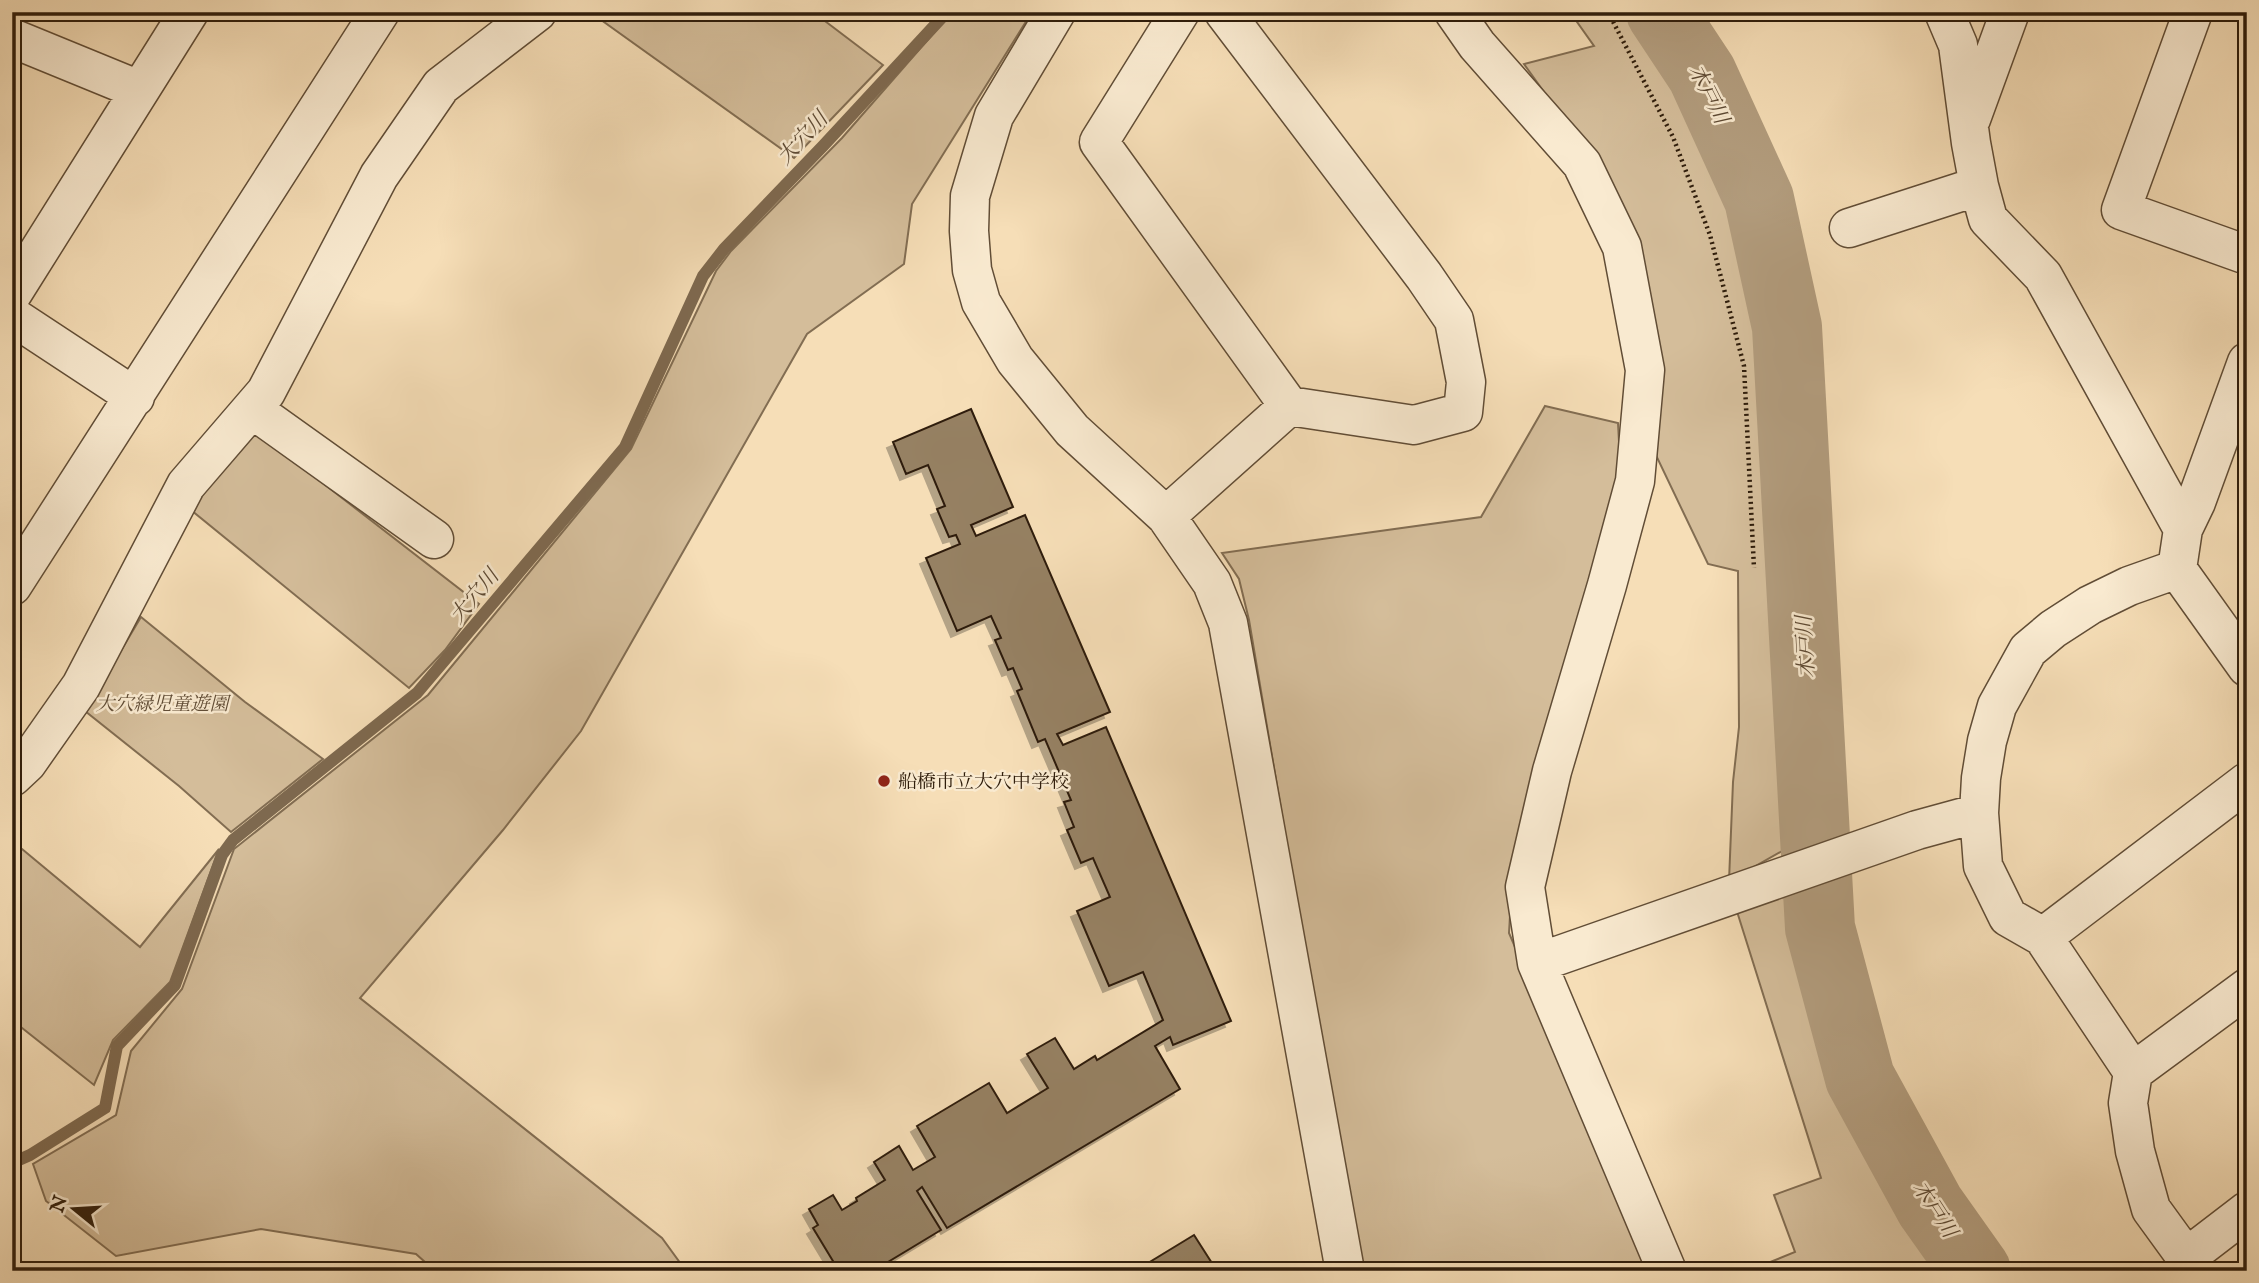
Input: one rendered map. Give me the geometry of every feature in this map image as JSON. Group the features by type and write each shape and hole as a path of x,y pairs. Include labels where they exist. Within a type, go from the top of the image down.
{"street":[{"path":"12,293 24,248 139,90 189,12"},
{"path":"12,586 380,12"},
{"path":"12,777 27,763 81,685 186,485 266,392 379,176 441,86 537,12"},
{"path":"1056,12 994,116 970,196 972,270 981,302 1015,360 1072,430 1166,516 1212,583 1228,624 1345,1271"},
{"path":"1180,12 1099,142 1289,406 1414,425 1463,412 1466,382 1454,320 1424,276 1224,12"},
{"path":"1454,12 1477,45 1582,164 1622,247 1645,370 1635,481 1552,771 1525,887 1537,963 1667,1271"},
{"path":"1944,12 1958,45 1979,187 1988,219 2043,276 2183,529"},
{"path":"1969,125 2011,12"},
{"path":"2193,12 2121,210 2247,255"},
{"path":"12,38 139,90"},
{"path":"1849,228 1979,187"},
{"path":"12,316 135,397"},
{"path":"2247,362 2196,502 2183,529 2177,569 2247,667"},
{"path":"1166,516 1289,406"},
{"path":"252,409 434,539"},
{"path":"1537,963 1949,821 1980,778 1997,706 2028,650 2053,629 2090,605 2129,586 2177,569"},
{"path":"2043,937 2247,782"},
{"path":"1949,821 1983,866 2008,916 2043,937 2133,1072 2128,1103 2135,1150 2151,1209 2191,1264 2247,1210"},
{"path":"2133,1072 2247,988"}],"path":[{"path":"1608,12 1673,137 1714,248 1744,366 1754,568"}],"green space":[{"path":"590,12 813,12 883,65 794,158"},
{"path":"952,12 1032,12 912,204 904,264 807,334 581,731 503,830 360,998 662,1238 686,1271 435,1271 416,1254 261,1229 116,1256 46,1201 33,1164 116,1115 131,1051 182,989 234,849 428,695 631,449 716,271 731,251 842,138"},
{"path":"1570,12 1642,12 1655,32 1743,197 1776,337 1791,846 1729,881 1733,782 1739,727 1738,571 1708,564 1653,449 1584,148 1524,64 1594,46"},
{"path":"1545,406 1618,423 1621,480 1512,882 1509,933 1654,1271 1359,1271 1249,620 1239,579 1222,553 1481,517"},
{"path":"253,429 479,604 445,650 409,688 191,510"},
{"name":"大穴緑児童遊園","path":"141,617 245,702 323,759 231,832 179,786 85,711"},
{"path":"22,849 140,947 219,849 170,982 113,1040 94,1085 12,1020 12,859"},
{"path":"1796,896 1836,1080 1956,1271 1748,1271 1795,1252 1774,1195 1821,1178 1734,902"}],"building":[{"path":"971,409 1013,507 971,525 976,536 1025,515 1110,712 1057,734 1063,745 1106,727 1231,1021 1173,1045 1170,1037 1155,1046 1180,1089 947,1228 922,1187 917,1191 941,1230 873,1271 839,1271 813,1228 818,1225 809,1209 833,1195 842,1210 857,1201 856,1198 885,1180 874,1162 899,1146 913,1170 935,1157 917,1126 989,1083 1007,1113 1048,1088 1027,1054 1055,1038 1074,1069 1095,1056 1097,1060 1163,1020 1143,972 1109,986 1077,911 1110,897 1093,858 1081,863 1067,830 1074,827 1064,802 1071,800 1045,739 1038,742 1017,691 1022,689 1013,668 1008,670 995,640 1001,638 991,616 957,631 926,558 960,544 956,535 949,537 937,509 945,506 928,465 906,474 893,442"},
{"path":"1194,1235 1217,1271 1135,1271"}],"waterway":[{"name":"大穴川","path":"12,1163 30,1155 105,1108 117,1046 175,985 222,855 233,840 417,693 625,447 703,276 724,249 947,12"},
{"name":"木戸川","path":"1661,12 1702,74 1759,199 1787,327 1820,928 1860,1078 1930,1206 1976,1271"}],"place":[{"name":"船橋市立大穴中学校","path":"884,781"}]}
